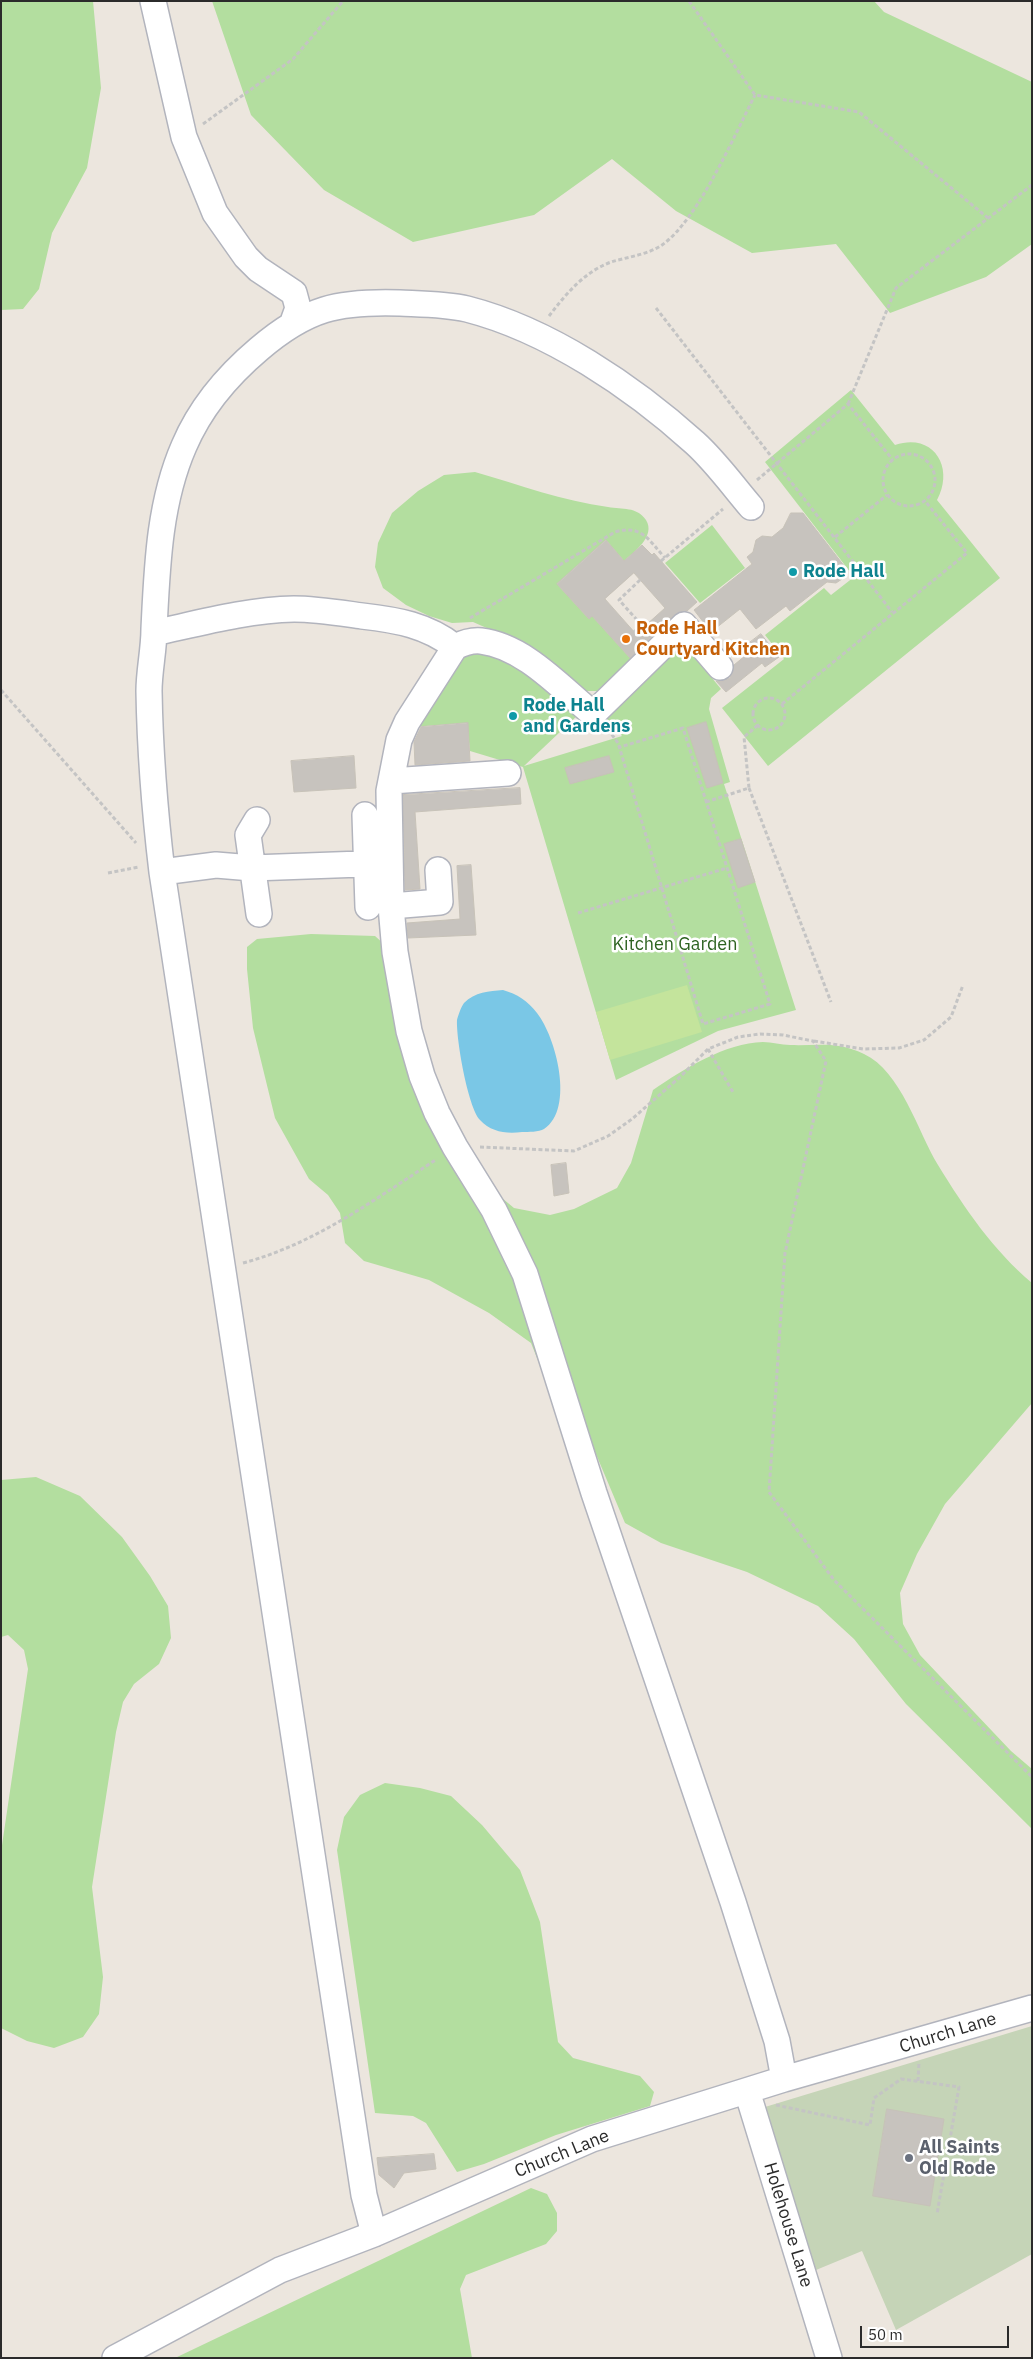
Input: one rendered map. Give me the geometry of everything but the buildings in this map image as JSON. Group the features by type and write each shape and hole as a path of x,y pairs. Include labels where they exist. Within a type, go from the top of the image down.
{"street":[{"path":"153,1 184,137 215,213 246,257 265,274 294,293 337,305"},
{"path":"293,322 298,308 294,293"},
{"path":"374,2234 364,2195 224,1268 159,868 149,690 159,549 170,492 183,446 206,403 237,368 293,322 337,305 378,302 426,304 466,309 535,335 578,357 666,420 696,444 745,501"},
{"path":"154,633 245,614 295,609 398,620 420,626 441,636 455,647"},
{"path":"720,667 684,625 593,714 520,655 482,641 466,642 455,647 407,722 399,740 378,863 379,906 395,952 409,1031 422,1076 437,1113 455,1147 494,1210 526,1274 594,1493 739,1920 777,2041 784,2079"},
{"path":"391,781 508,773"},
{"path":"364,815 378,863"},
{"path":"257,820 248,835 259,914"},
{"path":"159,868 216,865 252,868 378,863"},
{"path":"379,906 440,902 438,870"},
{"name":"Church Lane","path":"115,2358 280,2270 374,2234 592,2139 784,2079 1032,2008"},
{"name":"Holehouse Lane","path":"747,2092 829,2358"}],"path":[{"path":"184,137 293,59 342,1"},
{"path":"689,1 755,94 859,112 988,218"},
{"path":"535,335 559,303 585,276 610,263 660,246 678,232 696,206 755,94"},
{"path":"661,561 745,501 777,464 848,404 896,288 1032,184"},
{"path":"656,308 892,612"},
{"path":"848,404 892,459"},
{"path":"904,453 913,454 929,462 933,470 934,487 925,501 909,506 893,501 887,495 882,479 884,470 892,459 904,453"},
{"path":"834,537 887,495"},
{"path":"782,704 892,612 967,553 925,501"},
{"path":"455,647 470,619 615,532 627,528 642,533 665,558"},
{"path":"640,580 619,600 662,647"},
{"path":"634,632 642,625"},
{"path":"1,690 159,868"},
{"path":"774,698 782,704 786,714 785,720 778,728 767,730 758,725 753,716 759,702 774,698"},
{"path":"593,714 616,738 620,747 704,1024 770,1004 683,728 620,747"},
{"path":"758,725 744,737 749,788 831,1002"},
{"path":"706,802 749,788"},
{"path":"108,873 159,868"},
{"path":"578,914 727,868"},
{"path":"224,1268 274,1255 326,1229 455,1147 574,1151 608,1136 632,1119 680,1077 708,1049 738,1037 760,1034 783,1035 864,1049 899,1048 924,1040 951,1017 963,985"},
{"path":"814,1041 826,1061 785,1252 769,1492 834,1580 1032,1777"},
{"path":"708,1049 734,1094"},
{"path":"747,2092 782,2108 870,2125 874,2098 901,2079 959,2087 937,2214"}],"green space":[{"path":"1,1 93,1 101,88 87,168 52,233 39,289 23,309 1,310"},
{"path":"212,1 874,1 884,12 1032,82 1032,244 986,277 890,313 836,244 752,253 676,211 612,159 534,215 413,242 324,190 251,115"},
{"path":"851,390 895,445 908,442 920,443 930,448 937,455 942,465 943,476 942,488 937,500 1000,578 768,766 722,708 784,659 765,635 824,588 831,595 854,577 765,462"},
{"path":"475,472 575,501 629,509 638,512 646,520 648,532 646,538 624,561 606,540 557,584 589,619 592,616 632,660 599,691 584,691 530,647 473,622 452,623 429,616 406,605 383,588 375,567 378,543 392,513 418,491 444,475"},
{"path":"712,525 745,568 700,603 665,563"},
{"name":"Kitchen Garden","path":"681,640 721,689 711,698 709,709 730,782 724,784 796,1010 718,1031 616,1080 523,767 470,751 467,723 412,727 457,661 472,655 488,655 504,660 521,669 579,714 524,766 622,736 603,715"},
{"path":"311,934 375,936 384,944 395,1003 484,1183 514,1208 550,1215 574,1209 617,1188 631,1163 653,1090 705,1058 720,1052 749,1043 763,1042 787,1045 845,1047 864,1054 877,1062 888,1074 907,1104 938,1165 959,1197 992,1243 1032,1283 1032,1403 945,1504 917,1554 900,1593 903,1624 920,1655 1011,1751 1032,1769 1032,1829 906,1704 854,1639 818,1606 747,1572 661,1543 625,1523 593,1447 547,1383 531,1343 489,1313 429,1280 364,1261 345,1243 340,1213 328,1195 309,1179 275,1118 253,1028 247,969 247,947 257,939"},
{"path":"687,985 702,1032 610,1060 596,1012"},
{"path":"36,1477 80,1496 122,1537 150,1576 168,1606 171,1638 159,1664 134,1684 123,1702 116,1732 92,1887 103,1977 99,2014 83,2037 54,2048 27,2041 1,2028 1,1852 28,1669 24,1650 8,1635 1,1637 1,1480"},
{"path":"385,1783 420,1788 451,1796 482,1825 520,1870 540,1922 558,2042 573,2058 640,2076 654,2092 650,2106 556,2135 484,2164 457,2172 426,2123 413,2116 375,2113 337,1850 344,1817 360,1795"},
{"path":"1032,2026 1032,2254 896,2330 862,2251 816,2270 765,2107"},
{"path":"531,2188 547,2194 557,2213 557,2231 546,2244 466,2275 460,2289 472,2358 175,2358"}],"water":[{"path":"503,990 522,998 537,1013 544,1024 556,1055 560,1090 559,1106 553,1119 544,1129 539,1131 510,1133 494,1130 480,1120 471,1102 467,1088 457,1029 460,1011 468,999 477,994"}],"place":[{"name":"Rode Hall","path":"793,572"},
{"name":"Rode Hall Courtyard Kitchen","path":"626,639"},
{"name":"Rode Hall and Gardens","path":"513,716"},
{"name":"All Saints Old Rode","path":"909,2158"}]}
